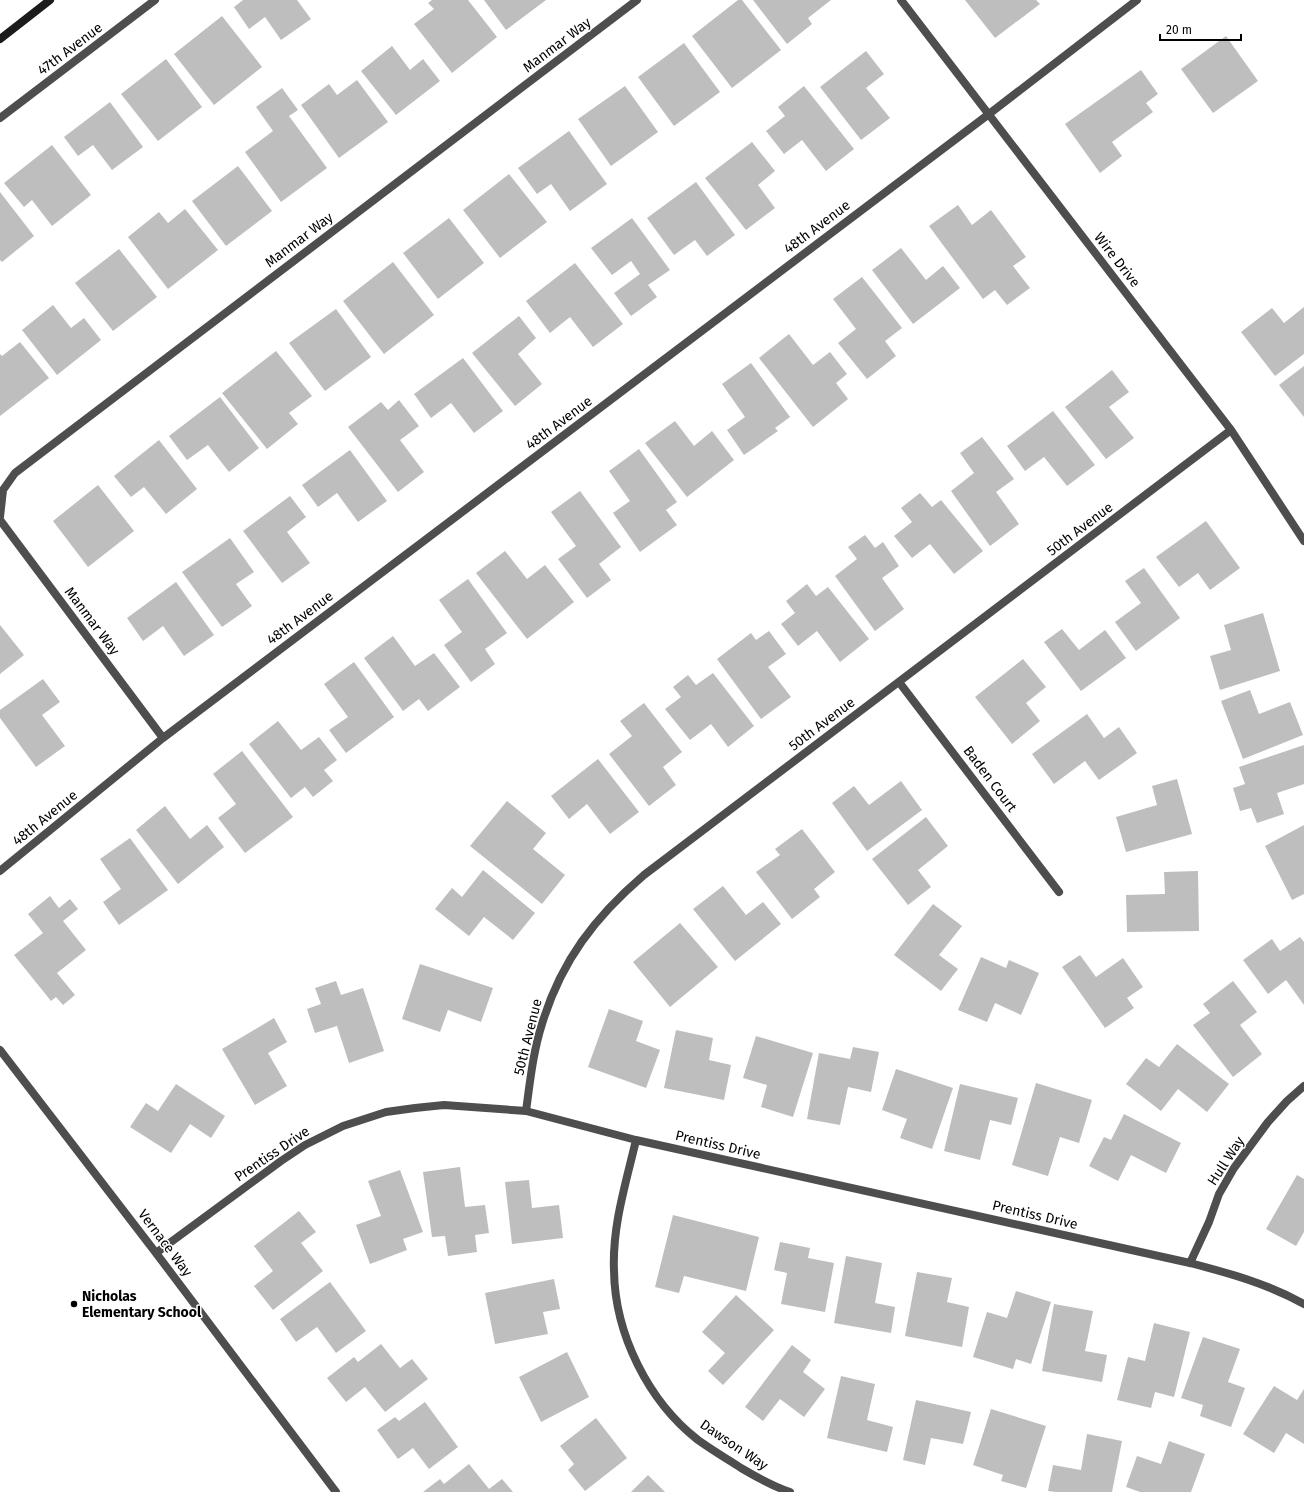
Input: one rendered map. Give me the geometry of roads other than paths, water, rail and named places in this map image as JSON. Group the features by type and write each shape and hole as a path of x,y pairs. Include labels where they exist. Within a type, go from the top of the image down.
{"main road":[{"path":"0,39 50,0"}],"street":[{"name":"47th Avenue","path":"0,118 155,0"},
{"name":"Manmar Way","path":"0,516 2,490 15,473 637,0"},
{"name":"Wire Drive","path":"901,0 1232,430 1304,541"},
{"name":"48th Avenue","path":"0,871 163,738 989,114 1137,0"},
{"name":"50th Avenue","path":"526,1111 534,1055 542,1024 552,996 565,968 581,942 600,917 621,895 644,875 1232,430"},
{"name":"Manmar Way","path":"0,520 163,738"},
{"name":"Baden Court","path":"899,682 1060,892"},
{"name":"Vernace Way","path":"0,1050 156,1253 336,1492"},
{"name":"Hull Way","path":"1190,1263 1209,1222 1219,1194 1234,1168 1268,1122 1287,1101 1304,1086"},
{"name":"Prentiss Drive","path":"156,1253 305,1145 343,1126 386,1112 444,1105 526,1111 636,1140 1190,1263 1222,1271 1255,1282 1288,1295 1304,1304"},
{"name":"Dawson Way","path":"636,1140 620,1207 615,1239 614,1271 617,1303 625,1334 638,1364 654,1392 674,1417 698,1439 724,1458 770,1485 790,1492"}],"place":[{"name":"Nicholas Elementary School","path":"74,1304"}]}
